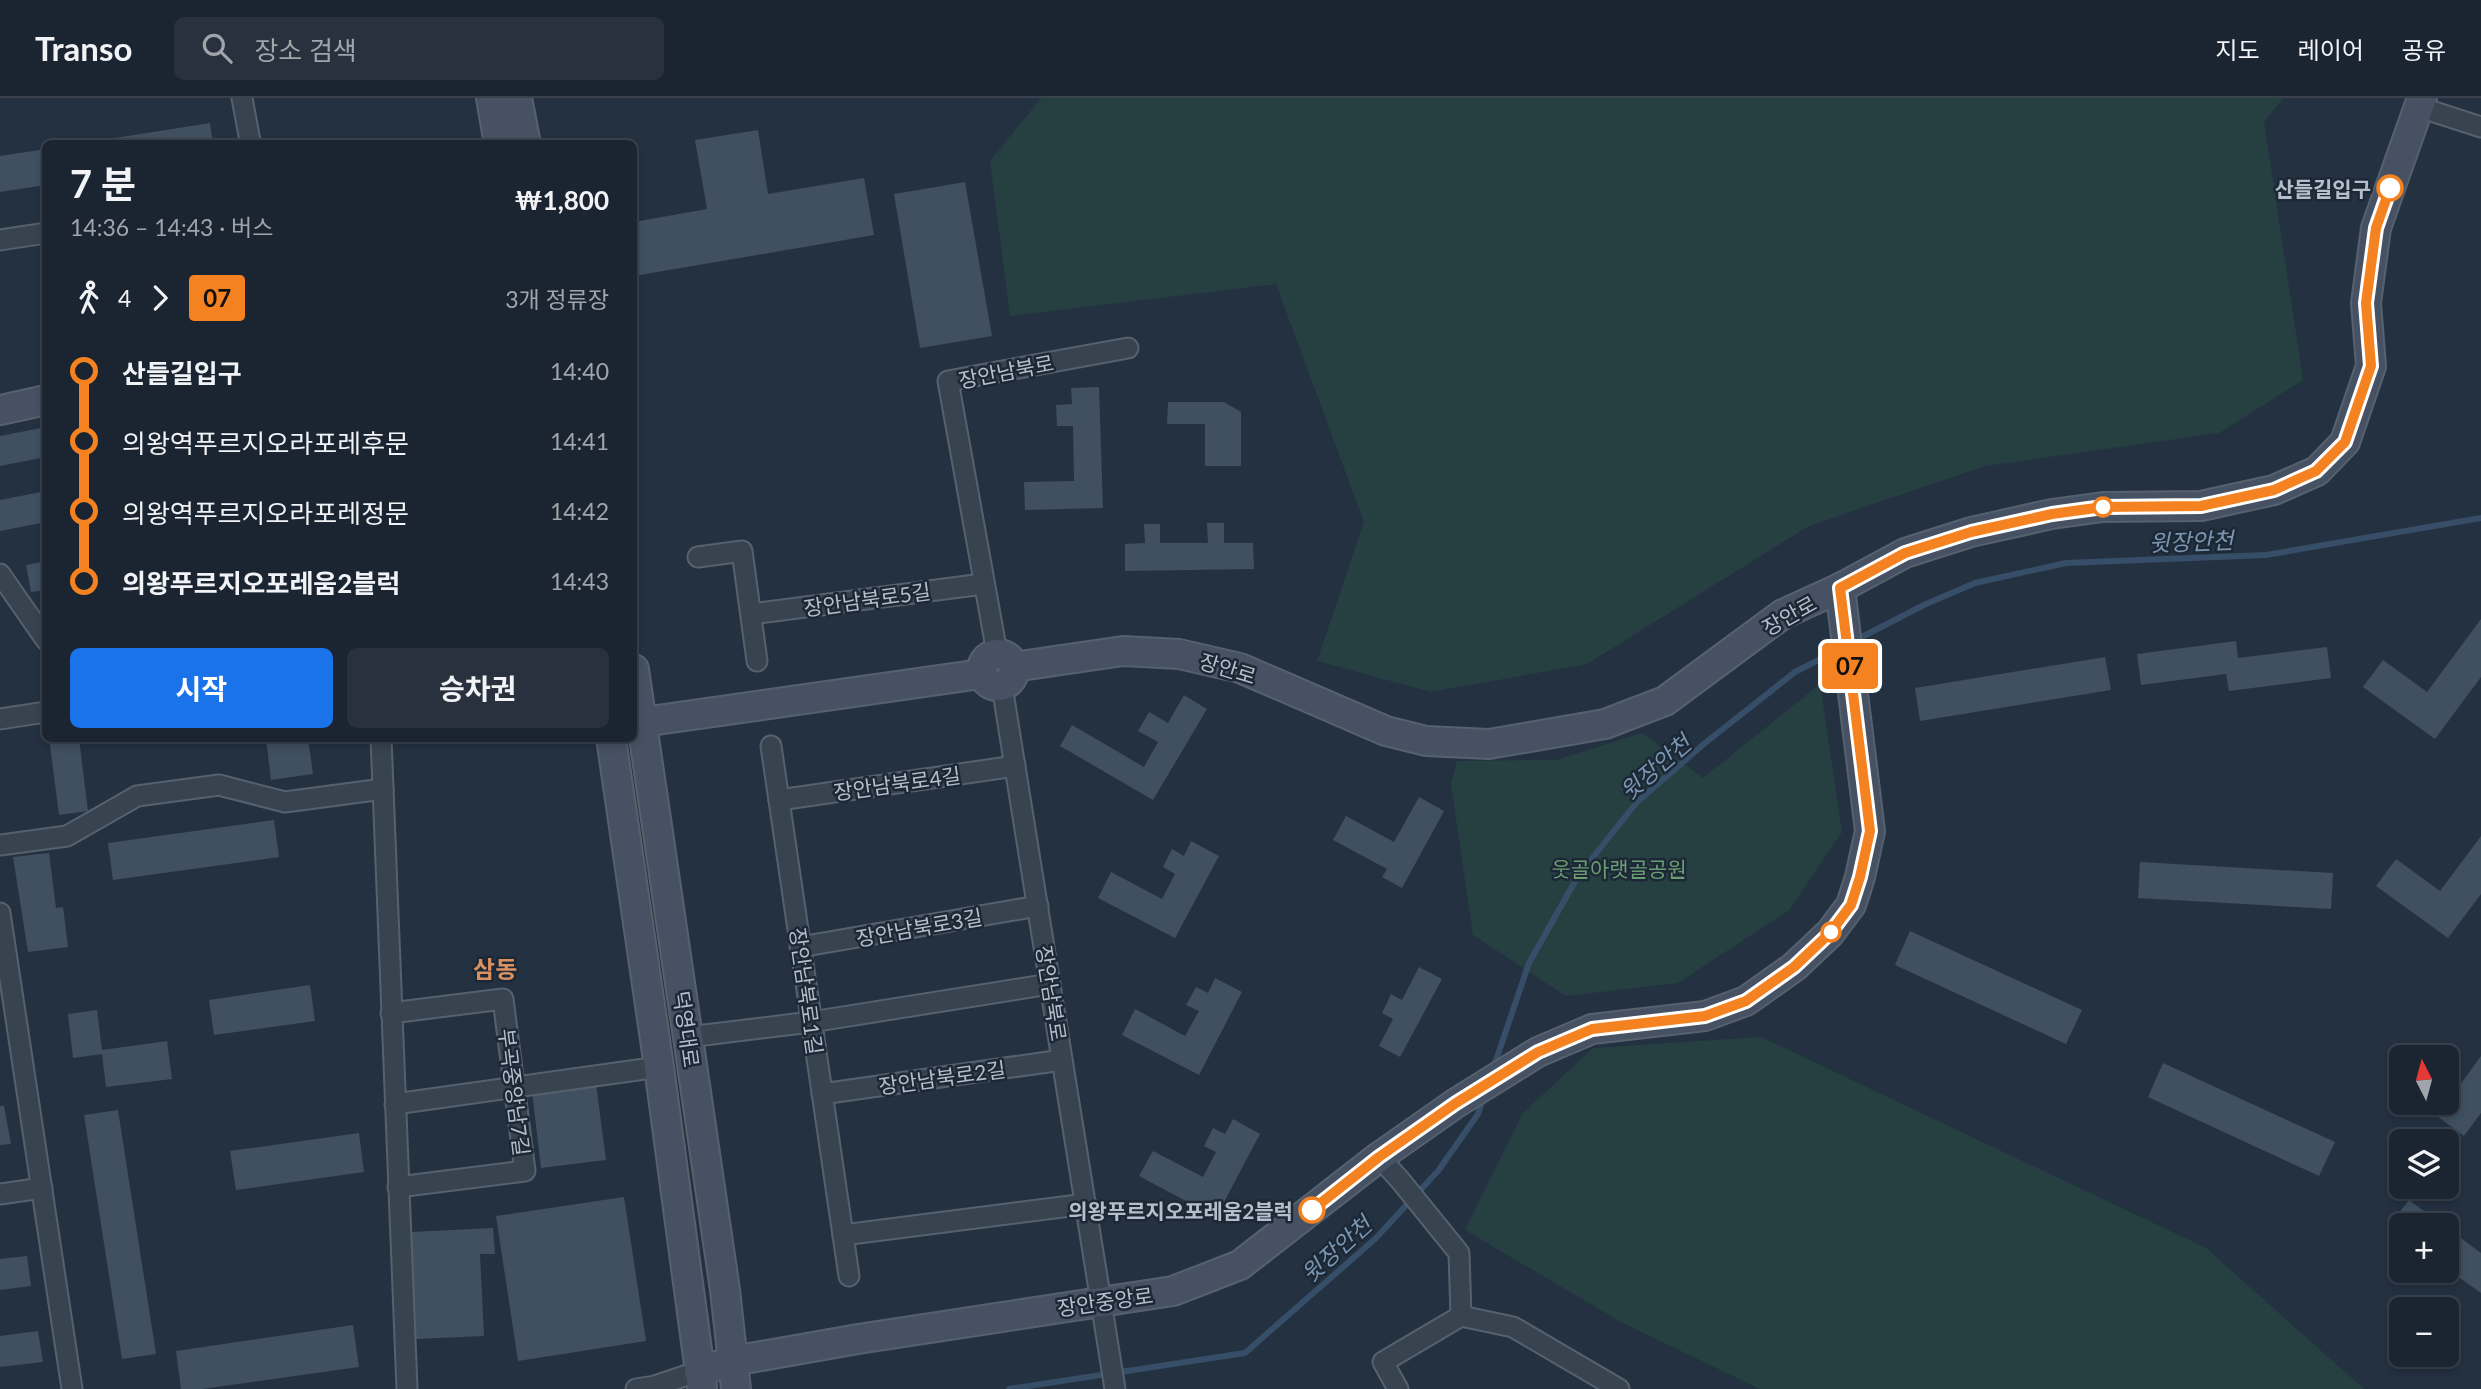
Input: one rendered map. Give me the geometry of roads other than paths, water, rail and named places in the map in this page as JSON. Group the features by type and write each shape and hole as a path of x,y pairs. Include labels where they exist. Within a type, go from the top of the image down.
{"street":[{"path":"242,98 250,140"},
{"path":"491,98 498,140"},
{"path":"517,98 525,140"},
{"path":"2421,102 2481,127"},
{"name":"장안로","path":"643,722 1124,650 1179,654 1240,668 1386,731 1426,741 1489,744 1605,724 1665,701 1783,614 1842,601 1905,553 1971,532 2052,514 2103,507 2201,506 2274,490 2316,471 2345,442 2371,366 2366,303 2376,228 2421,102"},
{"path":"0,240 42,234"},
{"name":"장안남북로","path":"1115,1386 1015,766 948,381 1128,348"},
{"path":"0,410 42,401"},
{"path":"698,557 742,551 757,661"},
{"path":"0,573 42,634"},
{"name":"장안남북로5길","path":"752,614 983,584"},
{"name":"장안중앙로","path":"701,1380 733,1361 1173,1291 1240,1265 1379,1157 1456,1103 1538,1052 1592,1029 1705,1016 1746,1001 1794,967 1830,933 1851,905 1860,877 1870,831 1842,601"},
{"name":"덕영대로","path":"637,687 725,1290 736,1389"},
{"path":"0,719 42,713"},
{"path":"381,742 407,1389"},
{"name":"덕영대로","path":"612,742 701,1380"},
{"name":"장안남북로1길","path":"771,747 849,1276"},
{"name":"장안남북로4길","path":"779,800 1015,766"},
{"path":"0,845 67,836 137,796 219,785 285,802 383,789"},
{"name":"장안남북로3길","path":"800,947 1038,906"},
{"path":"0,913 8,1014 42,1188 72,1389"},
{"path":"688,1037 811,1022 1050,984"},
{"name":"부곡중앙남7길","path":"391,1013 503,999 525,1171 398,1187"},
{"name":"장안남북로2길","path":"822,1094 1062,1060"},
{"path":"395,1104 659,1067"},
{"path":"1379,1157 1459,1253 1461,1316"},
{"path":"0,1194 42,1188"},
{"path":"843,1235 1086,1204"},
{"path":"1398,1389 1383,1362 1461,1316 1513,1326 1619,1389"},
{"path":"636,1389 701,1380"}],"waterway":[{"name":"윗장안천","path":"1854,641 1926,604 1975,583 2066,563 2266,555 2481,518"},
{"name":"윗장안천","path":"1493,1069 1529,963 1578,876 1637,802 1705,743 1795,672 1838,650"},
{"name":"윗장안천","path":"1009,1389 1245,1353 1375,1239 1438,1171 1478,1114 1483,1099"}],"place":[{"name":"산들길입구","path":"2390,188"},
{"name":"의왕푸르지오포레움2블럭","path":"1312,1210"}],"district":[{"name":"삼동","path":"495,968"}],"park label":[{"name":"웃골아랫골공원","path":"1619,868"}]}
